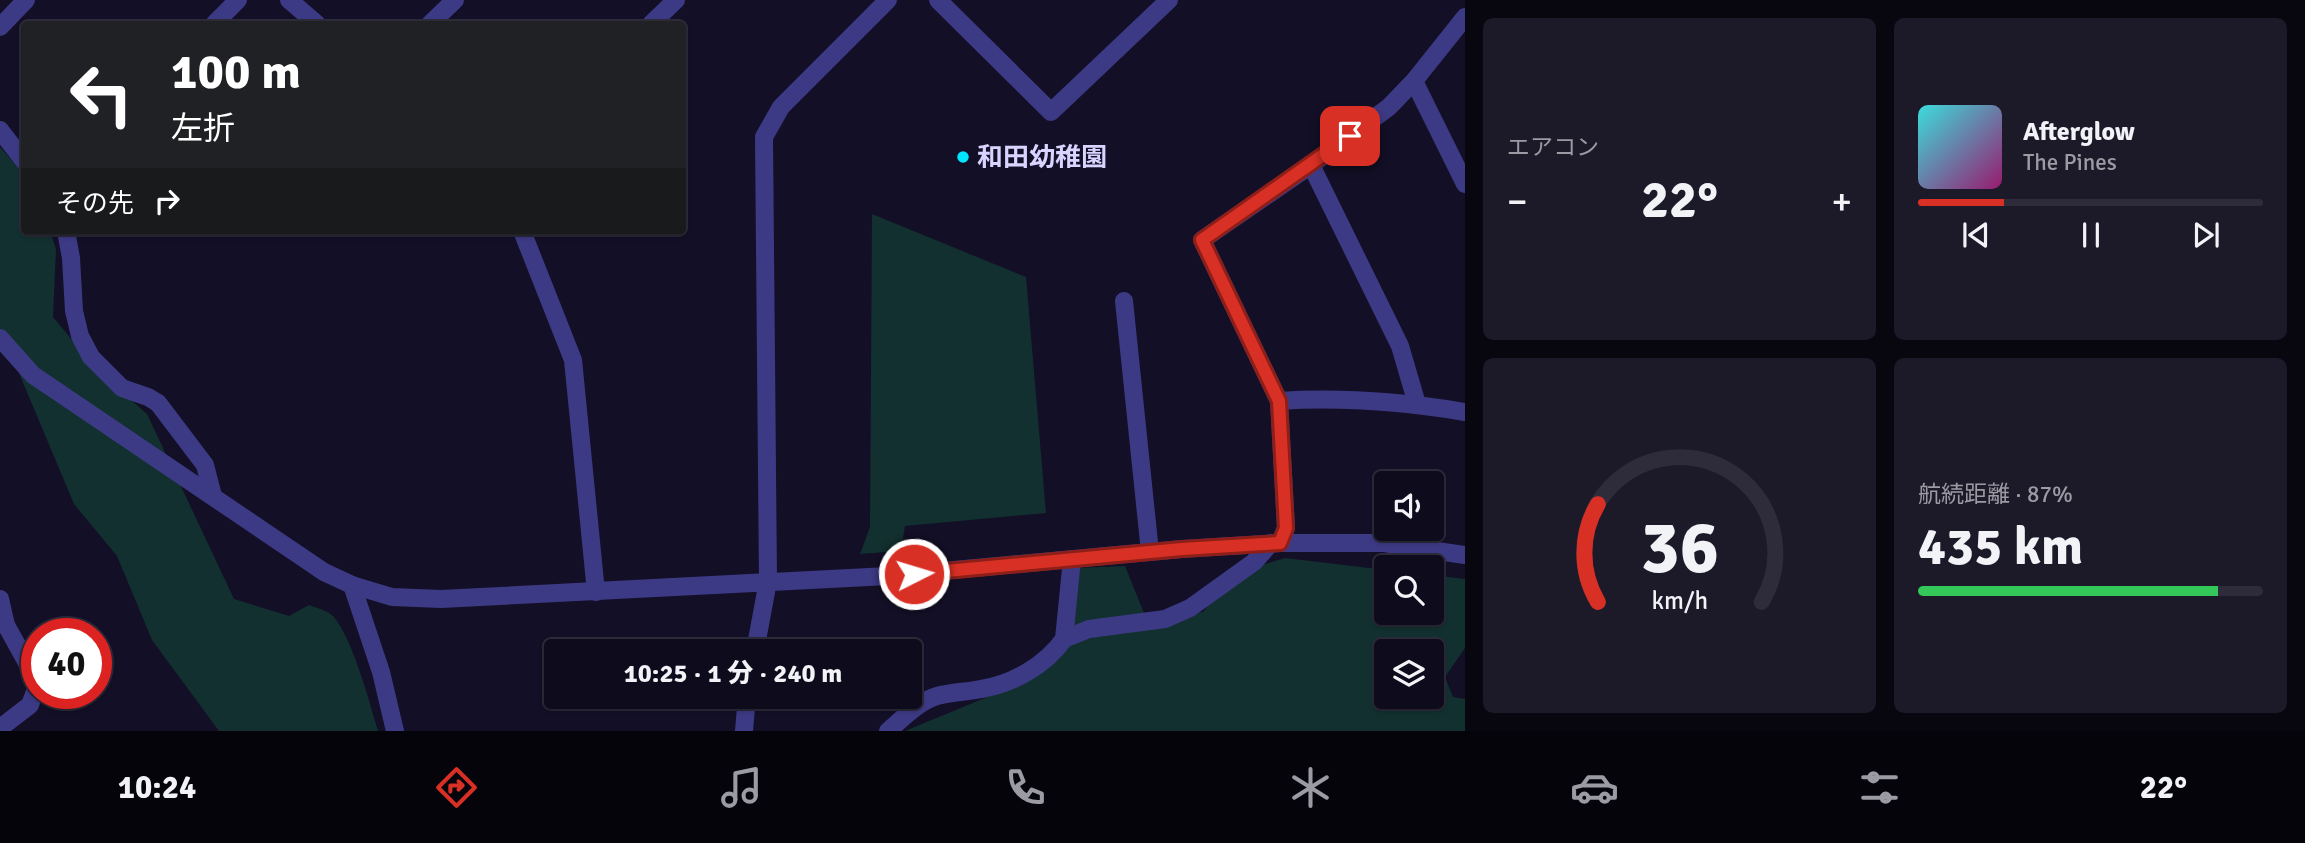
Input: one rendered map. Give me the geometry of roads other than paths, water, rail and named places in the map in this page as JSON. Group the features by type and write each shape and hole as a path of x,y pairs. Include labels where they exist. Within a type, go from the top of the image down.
{"street":[{"path":"0,27 26,0"},
{"path":"217,21 238,0"},
{"path":"289,0 314,21"},
{"path":"433,21 454,0"},
{"path":"654,21 676,0"},
{"path":"757,639 768,581 764,137 781,107 888,0"},
{"path":"938,0 1051,112 1157,4"},
{"path":"888,731 935,696 1010,682 1048,656 1064,639 1089,629 1165,619 1190,608 1276,543 1286,528 1279,401 1202,240 1389,107 1465,17"},
{"path":"1413,81 1465,184"},
{"path":"0,130 21,157"},
{"path":"1311,165 1400,346 1417,404"},
{"path":"67,235 74,311 80,337 91,357 122,388 148,397 158,404 205,465 213,496"},
{"path":"524,235 573,360 596,592"},
{"path":"1124,301 1150,552"},
{"path":"0,338 33,375 324,572 352,585 392,597 441,599 888,576 1276,543 1384,543 1465,555"},
{"path":"1279,401 1303,399 1417,404 1465,412"},
{"path":"1064,639 1072,559"},
{"path":"352,585 382,672 395,731"},
{"path":"0,599 6,625 21,654"},
{"path":"0,728 25,709"},
{"path":"744,731 746,709"}],"place":[{"name":"和田幼稚園","path":"963,157"}]}
